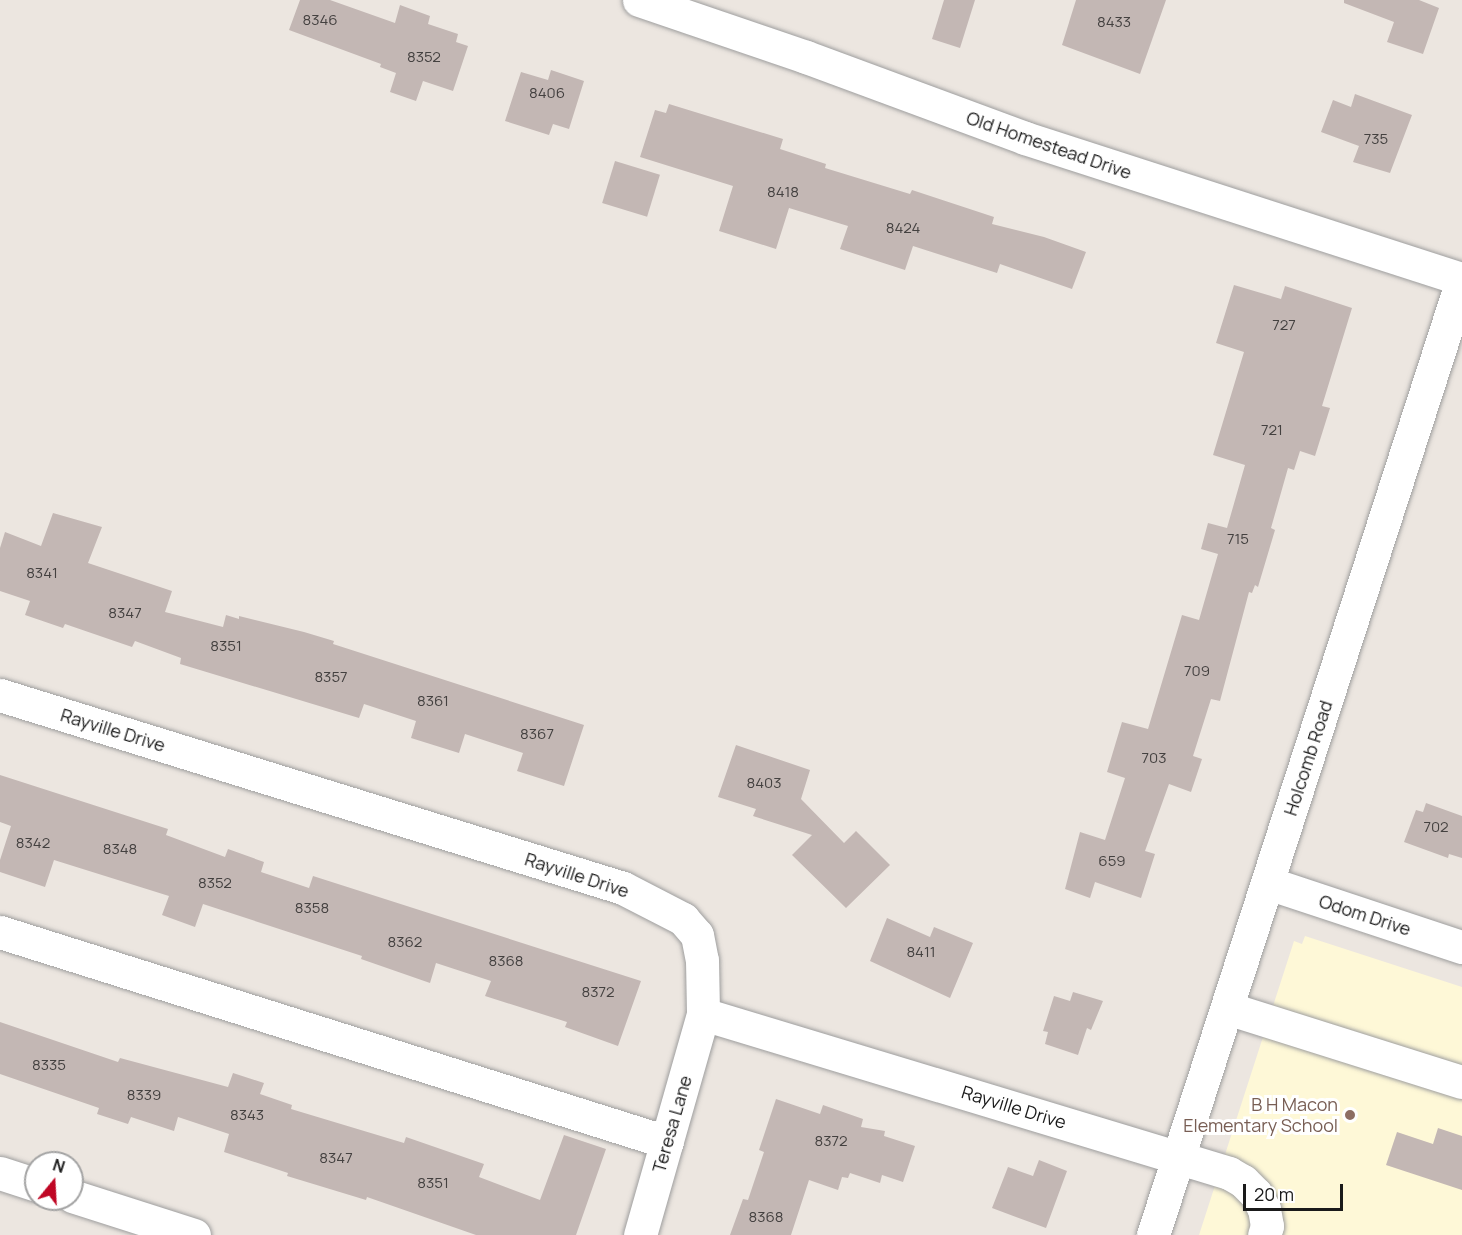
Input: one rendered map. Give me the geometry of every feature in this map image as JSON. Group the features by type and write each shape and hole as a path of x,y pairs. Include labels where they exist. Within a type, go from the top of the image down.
{"street":[{"name":"Old Homestead Drive","path":"639,0 806,57 1024,138 1460,294"},
{"name":"Holcomb Road","path":"1153,1235 1460,294"},
{"name":"Rayville Drive","path":"0,695 623,888 683,919 697,935 702,960 703,1014 1229,1173 1243,1181 1256,1194 1264,1209 1267,1226 1264,1235"},
{"name":"Odom Drive","path":"1268,883 1462,947"},
{"path":"0,932 667,1142"},
{"path":"1227,1008 1462,1082"},
{"name":"Teresa Lane","path":"640,1235 703,1014"},
{"path":"0,1173 24,1181"},
{"path":"84,1200 194,1235"}],"shaded area":[{"name":"B H Macon Elementary School","path":"1305,936 1462,987 1462,1235 1199,1235 1294,941 1302,944"}],"building":[{"path":"300,0 330,0 395,23 400,5 430,16 428,24 458,34 456,42 468,46 453,91 423,81 416,101 390,92 396,73 380,67 381,64 289,30"},
{"path":"944,0 975,0 960,48 932,39"},
{"path":"1076,0 1166,0 1140,74 1062,45"},
{"path":"1344,0 1419,0 1439,8 1423,54 1387,42 1394,22 1344,3"},
{"path":"551,70 584,81 569,129 553,124 549,135 505,121 521,72 548,80"},
{"path":"1355,94 1412,115 1390,173 1353,162 1359,146 1321,132 1333,100 1351,107"},
{"path":"669,104 783,139 780,149 826,164 825,168 910,194 912,190 994,217 992,224 1044,237 1086,252 1072,289 1000,264 997,273 913,246 905,270 840,249 848,226 789,208 776,249 719,231 733,186 640,157 655,110 666,113"},
{"path":"615,161 660,175 647,217 602,203"},
{"path":"1234,285 1281,299 1285,286 1352,308 1322,406 1330,408 1315,456 1300,451 1294,470 1288,468 1271,528 1275,530 1258,587 1255,585 1252,593 1249,592 1220,701 1211,699 1193,756 1202,759 1191,792 1169,784 1145,851 1155,854 1141,898 1095,882 1090,898 1065,889 1080,832 1105,840 1125,778 1107,772 1122,722 1148,729 1182,615 1199,620 1218,554 1201,549 1208,523 1227,528 1245,465 1213,455 1244,352 1216,343"},
{"path":"53,513 102,527 88,563 172,591 165,612 223,627 226,615 304,632 334,641 333,644 584,725 564,786 517,771 523,753 465,734 459,753 411,738 416,721 364,704 359,718 180,664 181,658 135,641 132,647 65,624 63,628 25,615 30,601 0,591 0,548 5,532 41,546"},
{"path":"736,745 810,770 801,799 844,843 856,831 890,865 846,908 792,855 812,835 753,816 756,809 718,797"},
{"path":"0,775 168,829 166,835 225,857 228,849 264,862 261,872 309,888 313,876 641,981 618,1046 565,1027 567,1022 485,996 491,981 436,963 430,983 361,959 362,956 203,904 195,927 162,915 169,896 54,860 45,887 0,872 0,860 11,826 0,822"},
{"path":"1426,803 1462,816 1462,858 1449,854 1448,858 1404,842 1416,810 1423,812"},
{"path":"887,918 930,937 934,927 973,943 950,998 870,961"},
{"path":"1073,992 1103,1001 1091,1030 1087,1028 1078,1055 1045,1044 1048,1032 1043,1031 1054,996 1070,1001"},
{"path":"0,1022 118,1062 120,1058 228,1087 233,1073 264,1083 260,1094 292,1105 291,1109 404,1143 406,1137 484,1164 479,1177 540,1200 564,1135 606,1149 576,1235 476,1235 367,1197 366,1200 287,1176 288,1173 224,1152 229,1134 178,1117 174,1131 131,1117 128,1124 97,1114 99,1108 0,1074"},
{"path":"776,1099 820,1114 823,1105 863,1119 861,1127 885,1131 884,1136 915,1146 903,1182 882,1175 880,1183 850,1173 848,1178 842,1177 838,1190 809,1180 791,1235 730,1235 743,1199 748,1200 764,1152 759,1150"},
{"path":"1438,1128 1462,1136 1462,1190 1386,1165 1397,1132 1433,1144"},
{"path":"1039,1160 1067,1171 1046,1228 992,1208 1008,1167 1033,1176"}],"place":[{"name":"B H Macon Elementary School","path":"1350,1115"}]}
